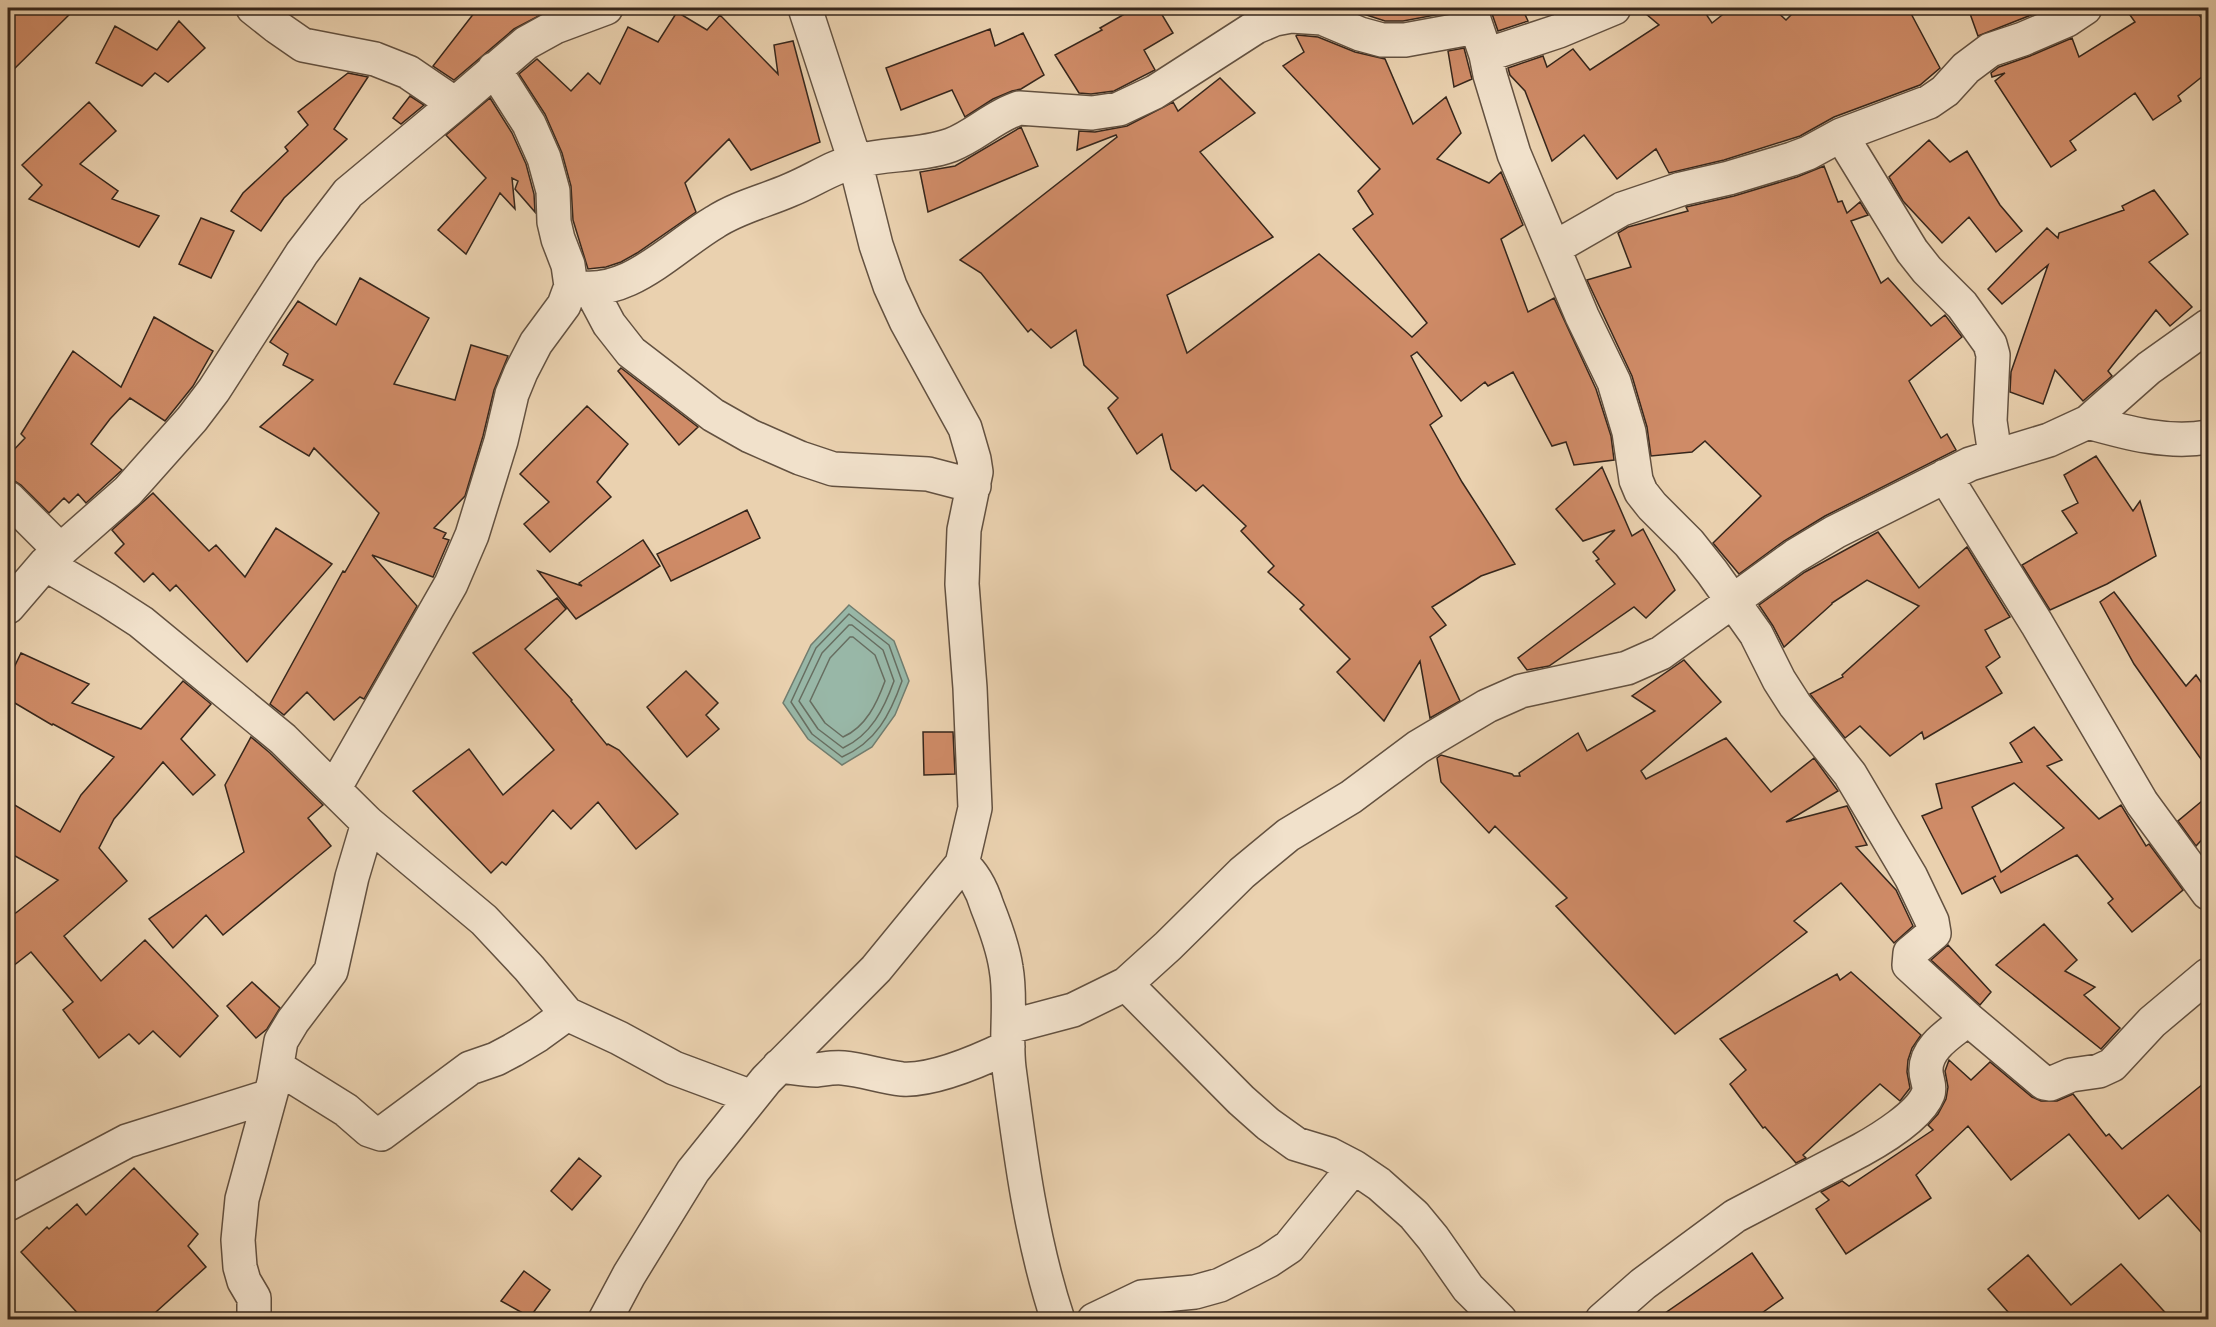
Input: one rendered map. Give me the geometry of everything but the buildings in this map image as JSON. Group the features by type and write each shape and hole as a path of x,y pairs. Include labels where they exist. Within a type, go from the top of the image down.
{"street":[{"path":"253,8 303,45 375,59 408,72 455,104"},
{"path":"8,607 53,557 117,502 192,419 214,390 302,253 348,192 494,69 536,37 606,8"},
{"path":"605,1320 629,1275 693,1171 779,1066 876,969 962,864 975,808 970,688 962,584 964,530 976,472 974,459 965,428 897,302 876,244 855,161 805,8"},
{"path":"334,789 451,584 472,535 501,441 512,394 521,372 536,343 564,304 581,288 608,287 632,277 728,214 855,161 925,152 951,145 1008,111 1018,108 1092,112 1119,109 1155,92 1256,27 1275,19 1291,16 1322,18 1382,40 1405,40 1477,30 1558,31 1614,8"},
{"path":"1554,248 1622,209 1682,189 1792,159 1841,135 1929,102 1945,91 1966,68 1987,52 2067,20 2085,8"},
{"path":"1477,30 1514,154 1582,316 1614,382 1629,432 1636,480 1641,492 1689,543 1756,634 1779,680 1795,705 1850,774 1911,877 1934,927 1934,933 1910,953 1910,965 1968,1019 2044,1083 2050,1084 2064,1077 2099,1071 2112,1065 2152,1022 2208,975"},
{"path":"494,69 529,124 544,158 554,191 554,222 568,265 581,288 631,352 713,414 750,436 800,458 833,469 928,474 974,486"},
{"path":"1841,135 1912,251 1927,270 1962,305 1990,344 1993,355 1990,421 1995,455"},
{"path":"779,1066 814,1070 856,1069 885,1077 906,1079 931,1075 972,1063 1009,1037 1073,1010 1126,984 1242,873 1288,835 1351,797 1418,747 1487,706 1521,691 1628,668 1646,661 1661,653 1795,556 1835,532 1881,511 1970,464 2049,440 2088,423 2149,368 2208,326"},
{"path":"2088,423 2136,434 2168,438 2208,437"},
{"path":"1945,476 2037,624 2142,803 2208,894"},
{"path":"8,498 53,557 107,600 141,622 284,739 368,823 484,920 567,1014 619,1038 674,1068 752,1097"},
{"path":"254,1320 254,1298 241,1275 239,1225 242,1199 273,1081 279,1048 284,1036 331,971 351,877 368,823"},
{"path":"962,864 969,869 979,886 1003,952 1006,969 1009,1066 1027,1187 1047,1286 1058,1320"},
{"path":"1126,984 1241,1100 1268,1124 1296,1144 1329,1154 1354,1167 1379,1184 1414,1215 1468,1288 1500,1320"},
{"path":"8,1204 127,1141 273,1081 346,1110 369,1130 381,1134 470,1068 513,1050 567,1014"},
{"path":"1602,1320 1643,1284 1735,1216 1881,1139 1920,1106 1928,1094 1929,1085 1925,1073 1928,1057 1935,1047 1968,1019"},
{"path":"1094,1320 1142,1298 1195,1292 1220,1285 1268,1261 1289,1247 1354,1167"}],"water":[{"path":"849,605 894,641 909,681 895,715 872,747 842,765 808,739 783,703 811,645"}]}
